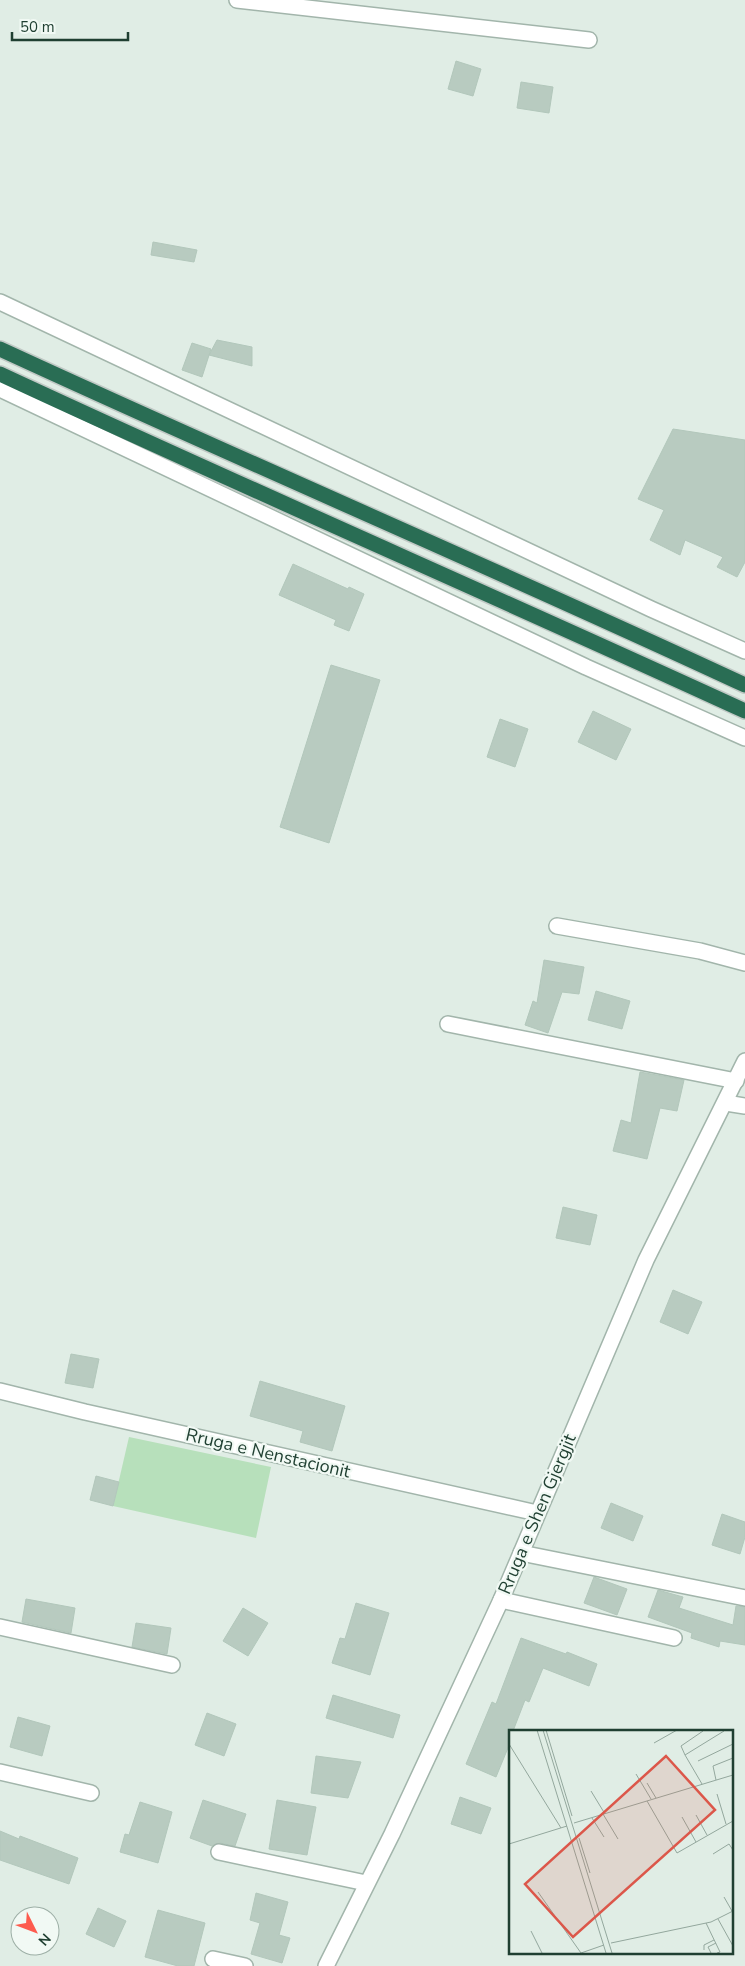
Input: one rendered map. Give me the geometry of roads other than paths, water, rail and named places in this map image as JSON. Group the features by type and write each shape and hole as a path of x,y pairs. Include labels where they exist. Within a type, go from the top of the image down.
{"highway":[{"path":"0,348 144,415 745,684"},
{"path":"0,374 133,436 580,635 745,711"}],"street":[{"path":"237,0 589,40"},
{"path":"0,302 745,651"},
{"path":"0,389 586,667 745,738"},
{"path":"557,926 700,951 745,963"},
{"path":"448,1024 736,1081"},
{"name":"Rruga e Shen Gjergjit","path":"326,1966 392,1834 501,1600 646,1260 745,1062"},
{"path":"726,1103 745,1106"},
{"name":"Rruga e Nenstacionit","path":"0,1391 85,1412 537,1513"},
{"path":"521,1553 745,1598"},
{"path":"501,1600 674,1638"},
{"path":"0,1627 172,1665"},
{"path":"0,1772 91,1793"},
{"path":"219,1852 366,1883"},
{"path":"213,1959 245,1966"}]}
